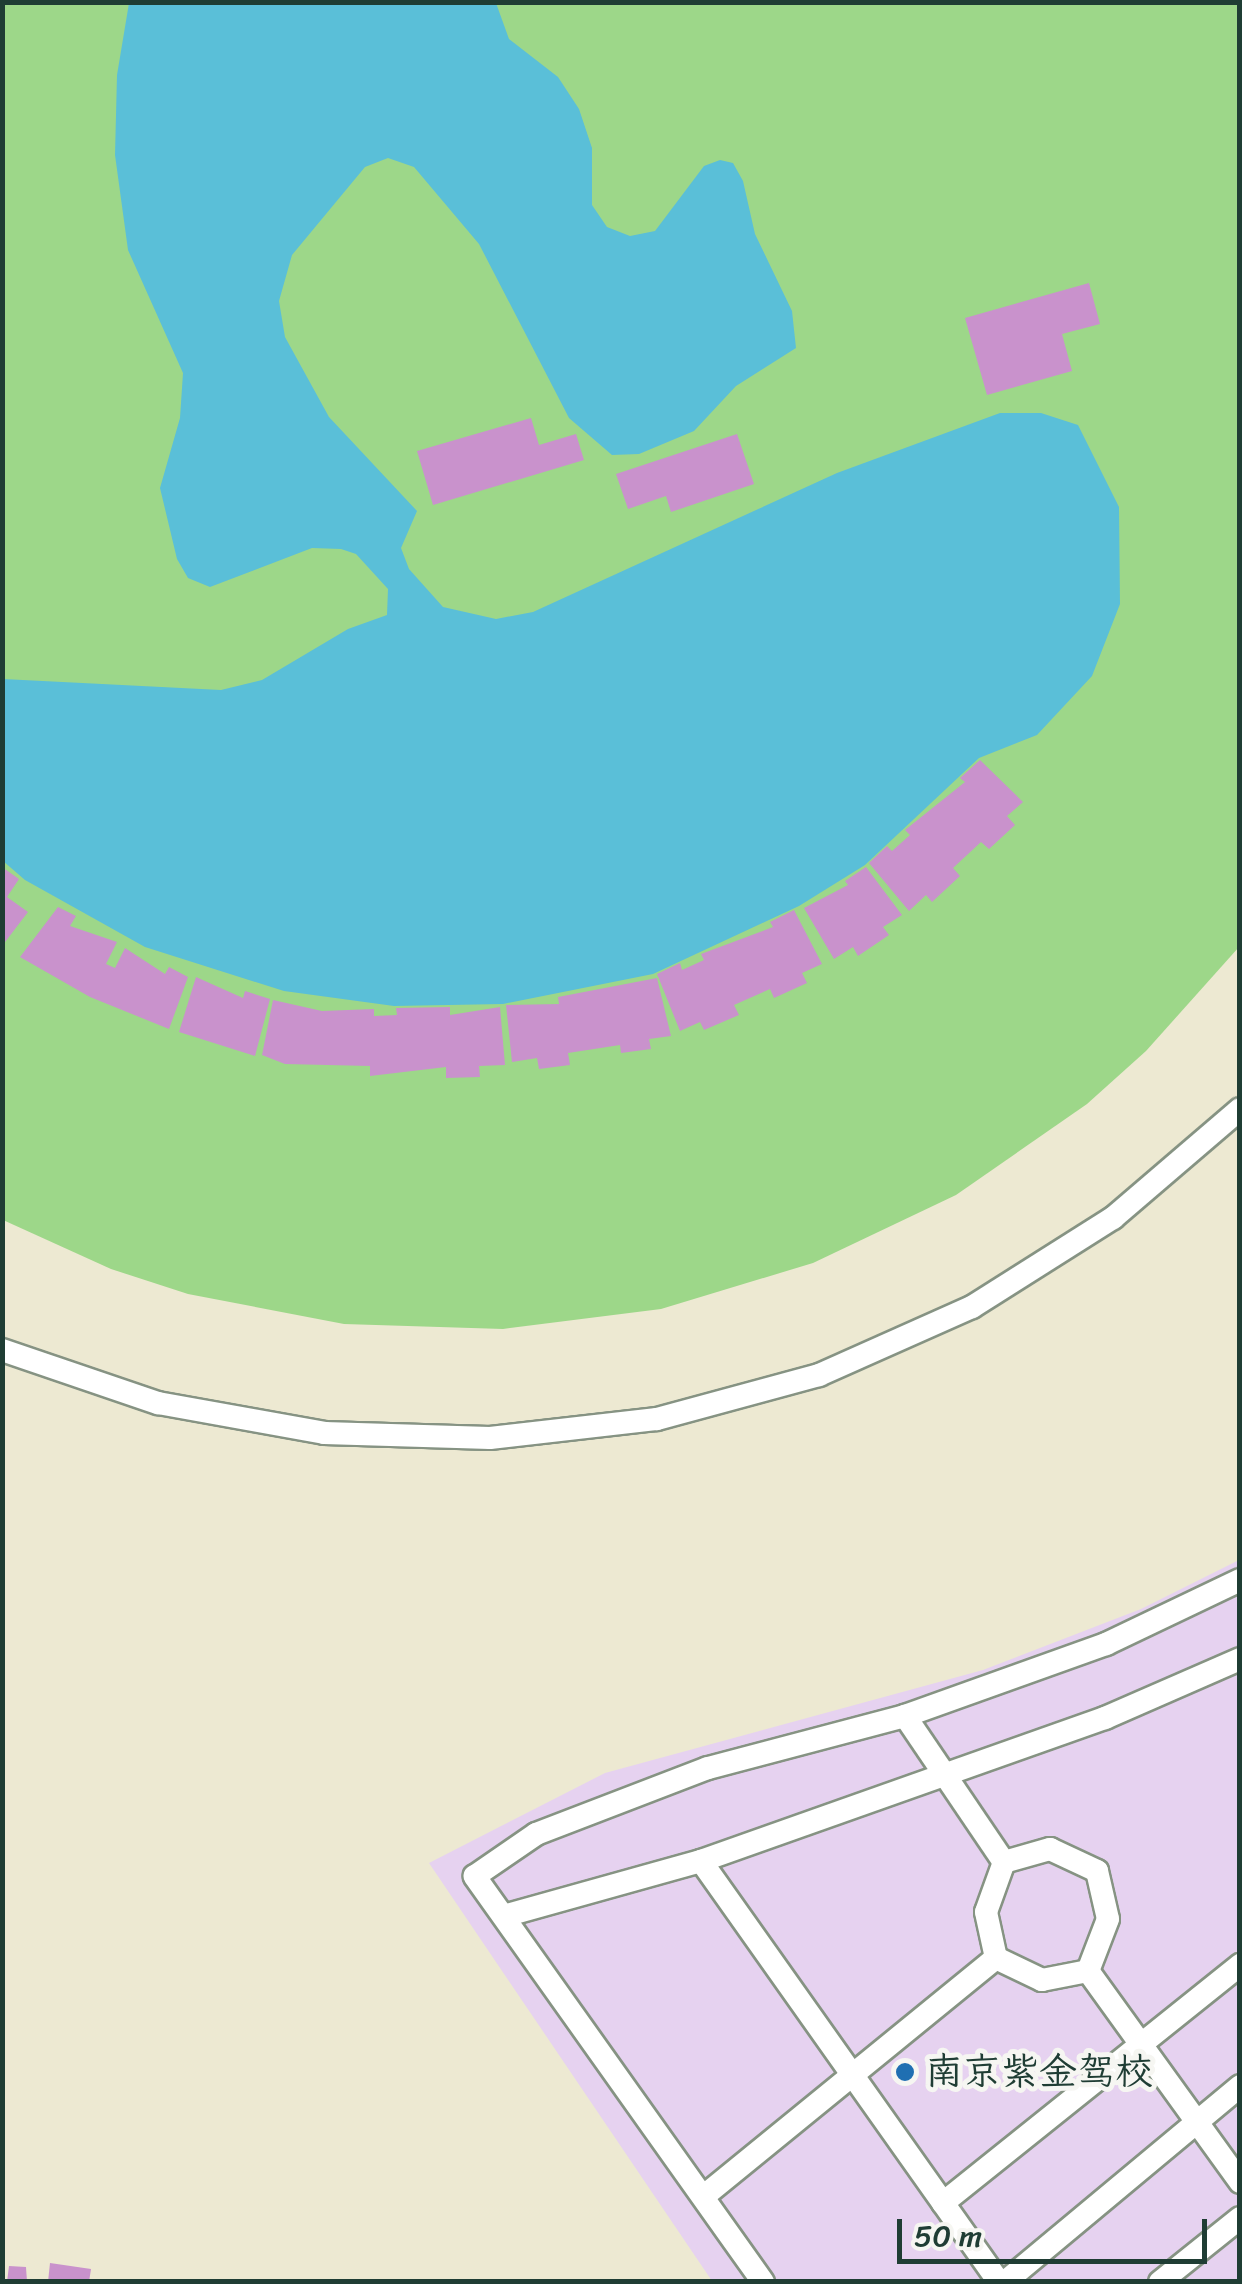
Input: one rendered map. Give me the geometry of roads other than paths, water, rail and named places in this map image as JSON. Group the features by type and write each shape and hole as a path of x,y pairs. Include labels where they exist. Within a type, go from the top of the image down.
{"lane":[{"path":"2,1350 158,1403 324,1433 490,1438 657,1419 819,1375 972,1307 1113,1218 1240,1110"},
{"path":"763,2282 475,1876 536,1834 708,1768 905,1716 1106,1644 1240,1580"},
{"path":"504,1916 700,1861 1105,1718 1240,1658"},
{"path":"905,1716 1004,1862"},
{"path":"1004,1862 1050,1848 1098,1871 1108,1919 1088,1971"},
{"path":"700,1861 1002,2282 1240,2086"},
{"path":"996,1958 986,1912 1004,1862"},
{"path":"704,2196 996,1958"},
{"path":"996,1958 1042,1980 1088,1971"},
{"path":"943,2203 1240,1965"},
{"path":"1088,1971 1240,2182"},
{"path":"1160,2282 1240,2218"}],"water":[{"path":"129,3 496,3 509,39 558,77 579,109 592,148 592,205 607,227 630,236 655,231 704,166 720,160 733,163 743,181 755,234 792,311 796,348 736,386 694,431 639,454 612,455 569,418 479,244 414,167 388,158 365,167 292,255 279,301 285,337 329,417 417,511 401,548 409,569 443,607 496,619 533,612 837,473 1000,413 1041,413 1078,425 1119,507 1120,604 1092,676 1037,735 979,758 865,865 799,906 653,974 503,1004 394,1006 284,991 145,947 25,880 3,861 3,679 221,690 262,680 348,629 387,615 388,589 356,554 341,549 312,548 210,587 188,578 177,559 160,488 180,418 183,373 128,250 115,155 117,75"}],"place":[{"name":"南京紫金驾校","path":"905,2072"}]}
